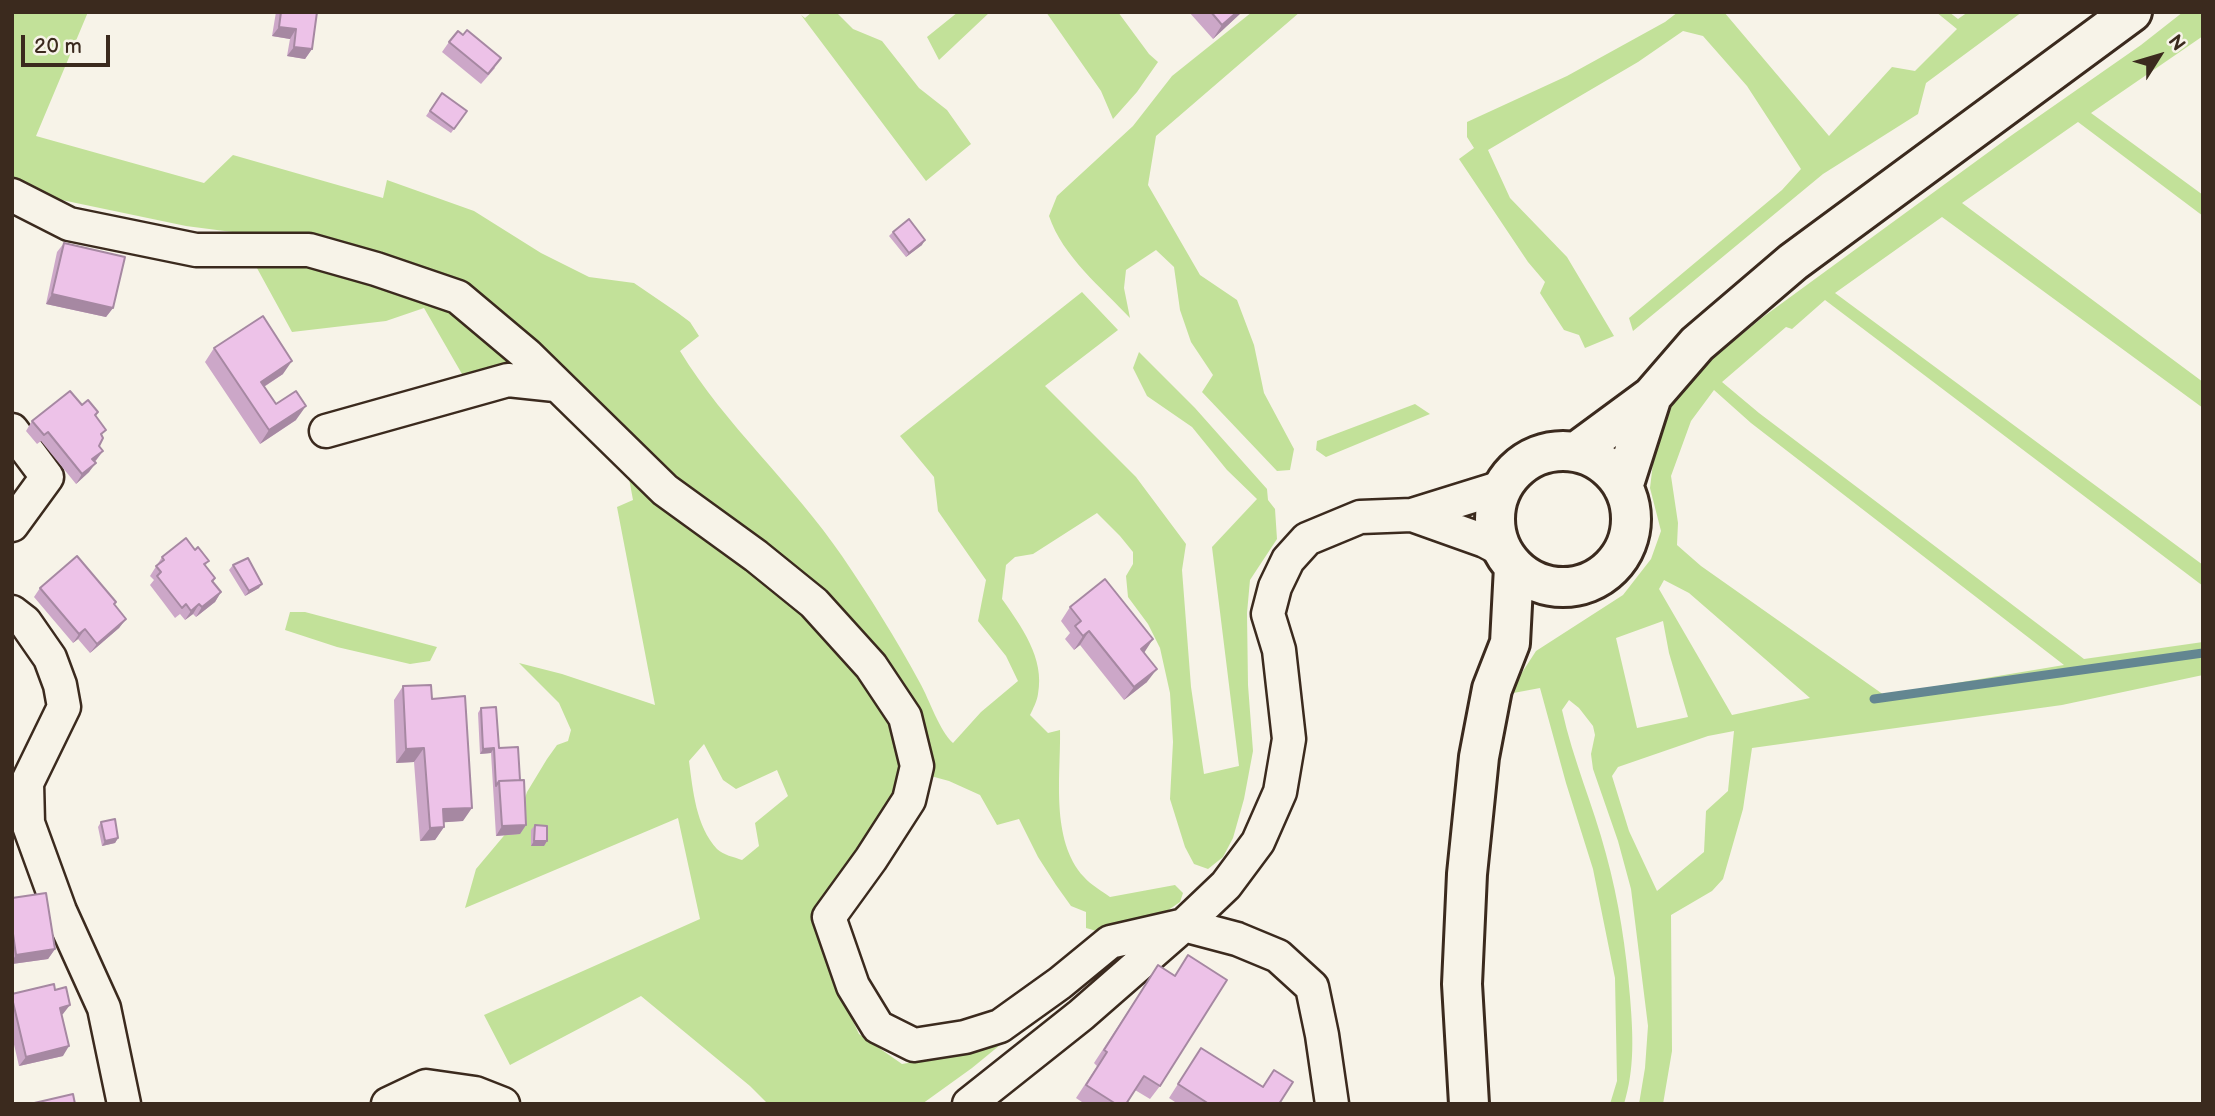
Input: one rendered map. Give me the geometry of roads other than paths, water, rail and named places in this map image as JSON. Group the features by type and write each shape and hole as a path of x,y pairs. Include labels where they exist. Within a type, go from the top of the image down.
{"street":[{"path":"1576,452 1652,396 1697,344 1793,262 2132,12"},
{"path":"12,195 69,224 196,250 309,250 458,297 527,355 665,490 756,556 814,603 871,666 905,717 917,766 909,800 829,917 853,986 878,1027 914,1045 965,1037 1000,1026 1060,983 1110,942 1184,925 1237,939 1278,956 1312,987 1332,1104"},
{"path":"326,431 508,380 555,385"},
{"path":"1623,487 1652,396"},
{"path":"12,430 47,477 12,525"},
{"path":"1412,514 1485,541 1508,558 1531,579 1550,586 1570,587 1589,582 1605,572 1618,559 1627,542 1629,505 1623,487 1611,471 1595,459 1576,452 1555,451 1533,458 1516,470 1503,487 1496,507 1495,529 1508,558 1510,643 1492,689 1482,744 1466,874 1462,984 1469,1104"},
{"path":"969,1104 1081,1016 1184,925 1226,885 1258,842 1280,792 1289,739 1279,650 1268,614 1275,587 1288,560 1307,539 1360,517 1412,514 1503,487"},
{"path":"1510,643 1570,587"},
{"path":"12,612 25,622 50,658 60,685 64,707 27,783 27,823 60,911 104,1008 124,1104"},
{"path":"388,1104 426,1086 475,1093 503,1104"}],"waterway":[{"path":"1874,699 2203,653"}]}
